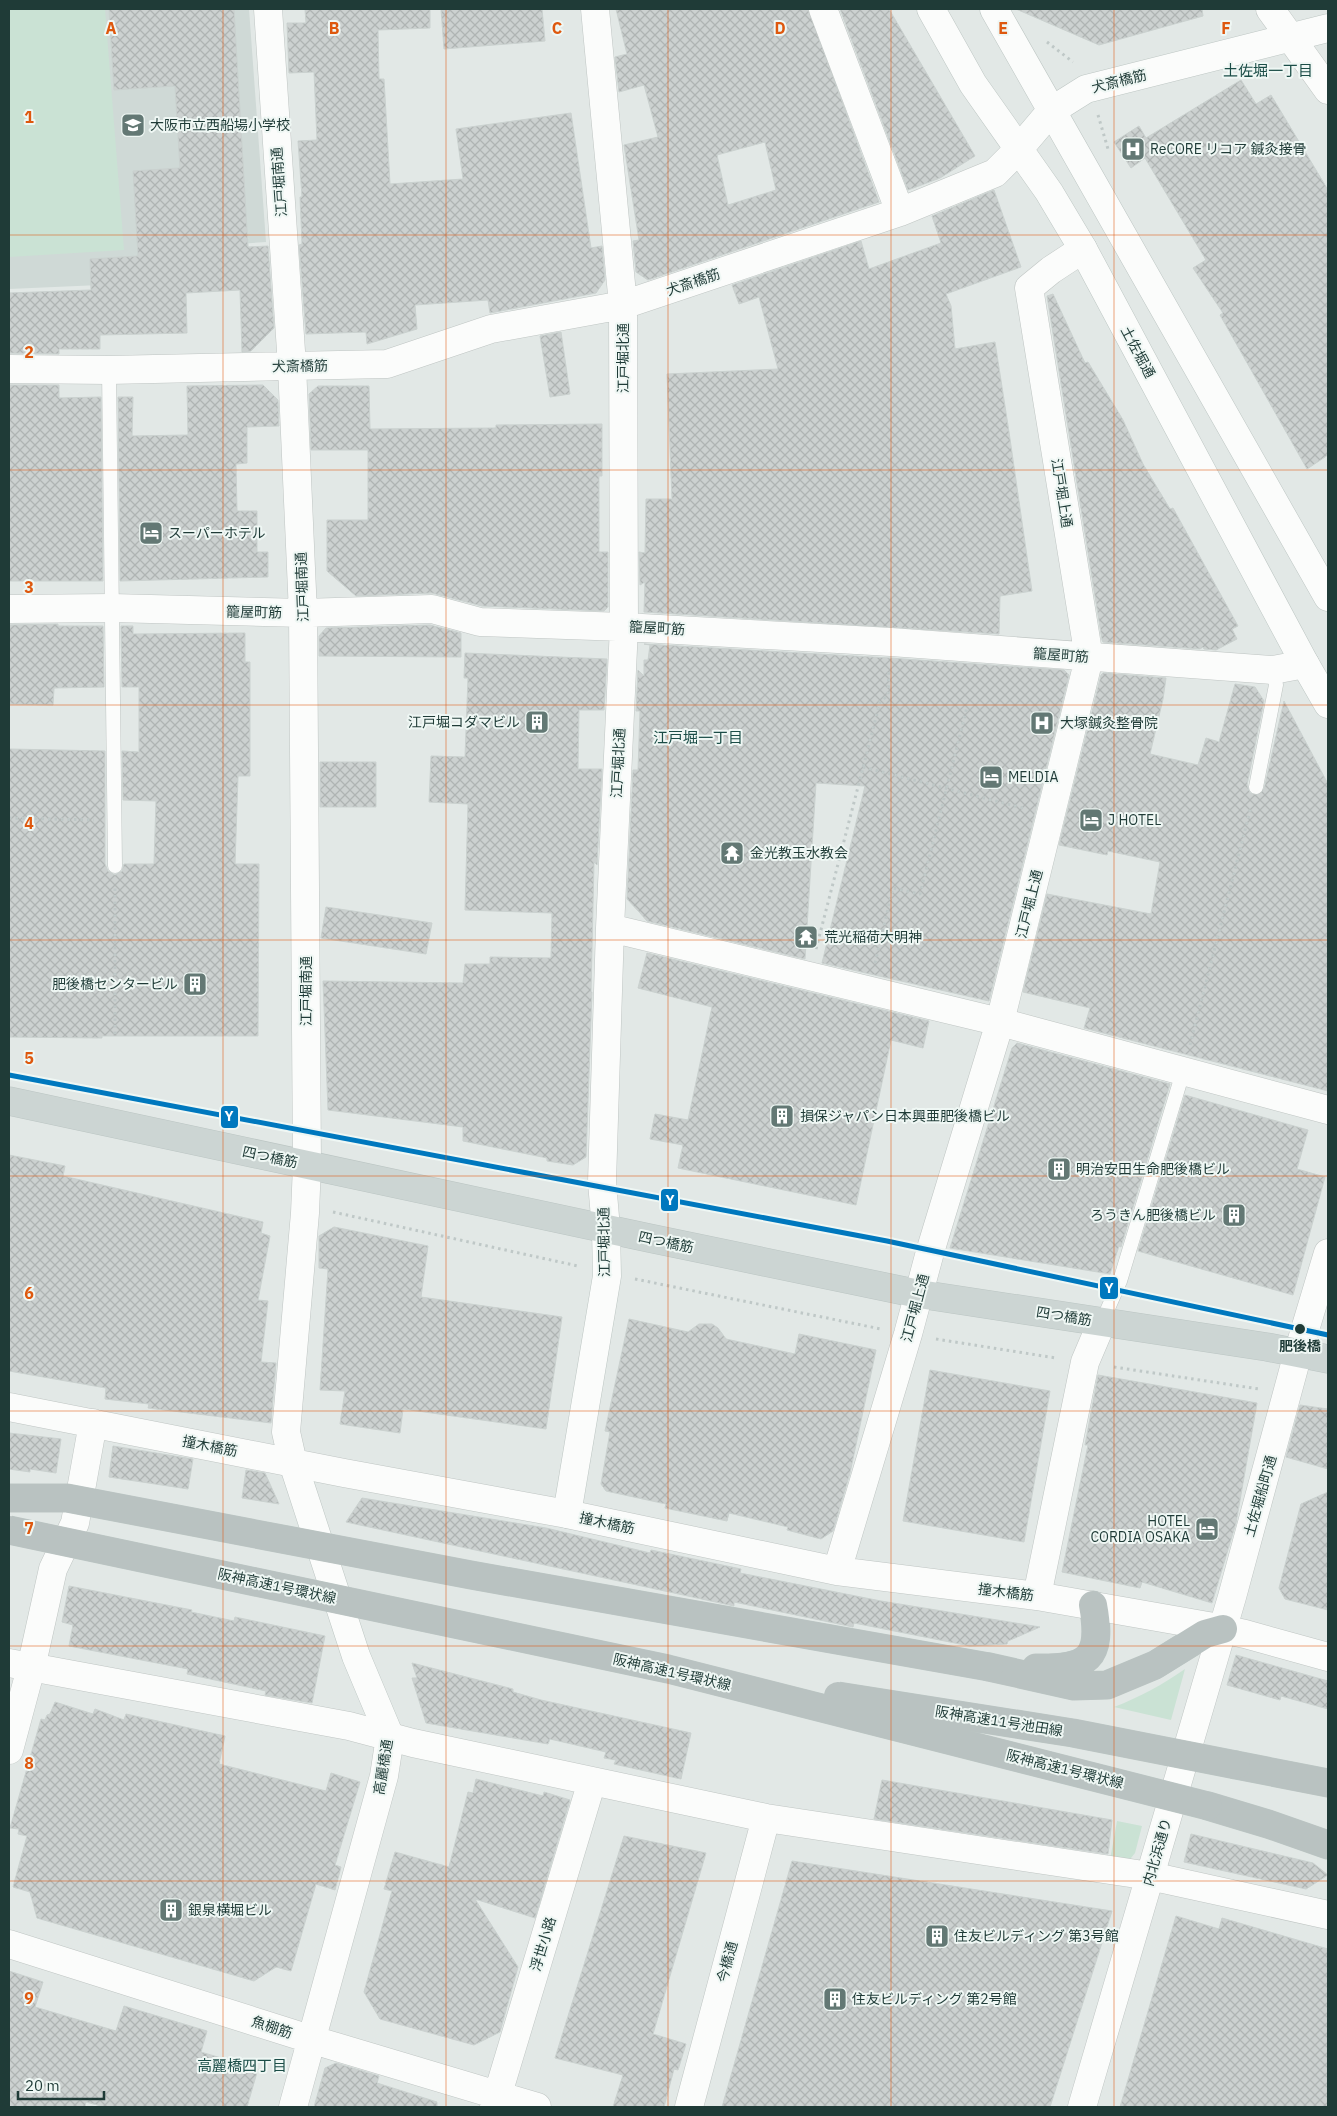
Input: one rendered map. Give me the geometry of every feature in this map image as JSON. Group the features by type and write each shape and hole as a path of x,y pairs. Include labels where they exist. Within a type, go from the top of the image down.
{"highway":[{"path":"9,1498 67,1498 462,1573 989,1667 1074,1686 1107,1685 1155,1666 1206,1634 1225,1630"},
{"name":"阪神高速1号環状線","path":"9,1530 668,1670 1208,1806 1328,1845"},
{"path":"989,1667 1066,1668 1082,1662 1092,1652 1097,1636 1093,1605"},
{"name":"阪神高速11号池田線","path":"668,1670 1054,1730 1328,1784"}],"main road":[{"name":"四つ橋筋","path":"9,1101 919,1294 1328,1359"}],"street":[{"name":"江戸堀南通","path":"268,9 292,366 303,613 307,1165"},
{"name":"江戸堀北通","path":"567,1514 607,1276 602,1182 610,928 624,626 623,305 595,9"},
{"path":"823,9 900,212"},
{"name":"土佐堀通","path":"931,9 973,84 1049,192 1083,249 1328,704"},
{"path":"994,9 1328,597"},
{"path":"1270,9 1328,90"},
{"name":"犬斎橋筋","path":"9,369 109,370 387,364 491,328 623,305 900,212 996,173 1052,111 1086,89 1328,28"},
{"name":"江戸堀上通","path":"837,1570 908,1334 930,1252 1000,1022 1089,658 1029,288 1051,270 1083,249"},
{"name":"籠屋町筋","path":"9,609 112,608 303,613 432,609 480,622 624,626 891,642 1273,670 1305,664"},
{"path":"610,928 1000,1022 1328,1110"},
{"path":"307,1165 317,1213"},
{"name":"高麗橋通","path":"293,2107 313,2040 384,1776 390,1737 356,1656 293,1463 286,1432 317,1213"},
{"path":"1277,1393 1298,1354 1328,1253"},
{"path":"1037,1596 1085,1362 1102,1322"},
{"name":"土佐堀船町通","path":"1232,1597 1277,1393"},
{"name":"撞木橋筋","path":"9,1407 293,1463 567,1514 837,1570 1037,1596 1225,1630 1328,1657"},
{"path":"9,1750 20,1665 53,1569 75,1523 94,1424"},
{"name":"内北浜通り","path":"1082,2107 1225,1630 1232,1597"},
{"path":"20,1665 349,1726 390,1737 766,1818 1150,1876 1327,1913"},
{"name":"浮世小路","path":"496,2101 592,1780"},
{"name":"今橋通","path":"689,2107 766,1818"},
{"name":"魚棚筋","path":"9,1944 313,2040 496,2101 537,2107"}],"lane":[{"path":"109,370 115,866"},
{"path":"1256,787 1276,685 1273,670"},
{"path":"1102,1322 1120,1281 1183,1072"}],"path":[{"path":"1042,34 1047,42 1073,62"},
{"path":"808,976 880,702 888,696 891,642"},
{"path":"868,991 893,888 920,894 967,707"},
{"path":"864,767 1051,815"},
{"path":"1183,1072 1256,787"},
{"path":"9,818 100,820"},
{"path":"115,882 115,1034"},
{"path":"317,1213 334,1212 584,1269"},
{"path":"631,1280 640,1279 908,1334 1277,1393"}],"shaded area":[{"name":"大阪市立西船場小学校","path":"9,9 249,9 266,242 166,249 168,282 9,289"}],"green space":[{"path":"9,9 105,9 124,250 9,257"},
{"path":"1185,1669 1171,1720 1114,1707 1151,1690"},
{"path":"1117,1821 1142,1826 1135,1853 1127,1863 1110,1860"}],"building":[{"path":"109,9 234,9 248,247 268,246 274,328 251,351 242,352 240,290 186,293 187,333 100,335 100,349 59,349 59,354 9,353 9,293 91,290 90,259 138,256 133,171 180,168 175,86 114,90"},
{"path":"305,9 430,9 430,28 378,30 379,79 384,79 390,184 463,179 456,129 571,113 591,248 602,246 605,280 596,293 490,313 488,300 415,305 417,329 367,344 366,332 306,334 299,245 302,244 300,197 302,197 298,141 317,140 314,72 289,73 287,23 306,23"},
{"path":"441,9 542,9 545,41 444,49"},
{"path":"616,9 808,9 879,202 648,280 636,272 633,241 639,240 624,145 658,137 644,85 619,92 615,57 627,54","holes":["765,142 776,190 728,205 717,155"]},
{"path":"840,9 889,9 975,156 940,178 908,190"},
{"path":"1016,9 1202,9 1203,16 1099,45"},
{"path":"1241,80 1256,104 1271,95 1328,190 1328,455 1307,469 1220,315 1223,313 1193,268 1206,260 1145,158 1131,168 1114,142 1139,126 1146,138"},
{"path":"994,190 1021,267 946,294 951,306 955,349 995,342 1032,591 1000,596 999,634 644,612 645,582 640,585 639,552 645,553 646,499 672,499 667,374 778,369 759,297 739,304 732,285 861,241 869,269 941,243 932,216"},
{"path":"1053,294 1085,363 1088,362 1123,420 1143,464 1170,509 1173,508 1238,626 1232,629 1237,639 1216,650 1204,649 1203,647 1200,649 1103,642 1102,640 1047,296"},
{"path":"561,332 570,394 550,397 540,336"},
{"path":"9,385 59,385 59,398 101,397 103,581 9,581"},
{"path":"263,385 278,400 279,426 247,427 247,463 236,464 237,511 257,511 257,552 268,552 268,577 120,581 118,397 133,397 132,436 188,435 187,386"},
{"path":"318,386 369,386 370,429 496,428 496,425 602,424 602,476 599,476 599,552 608,552 608,607 604,611 482,606 432,593 356,596 327,571 327,520 368,520 368,450 311,450 309,394"},
{"path":"58,624 58,626 103,626 104,687 54,688 53,705 9,704 9,625"},
{"path":"430,625 461,633 461,657 319,656 319,636 326,628"},
{"path":"121,626 133,626 133,634 245,633 245,662 250,662 250,776 238,776 235,864 259,864 258,1036 9,1037 9,749 105,751 105,864 108,871 115,875 122,871 124,864 154,864 156,801 123,800 122,751 139,752 139,687 122,687"},
{"path":"644,644 1064,670 1069,675 989,1001 822,963 865,786 816,783 805,959 647,921 627,899 633,770 638,770 640,711 636,711 638,670 644,676 644,660 648,660 650,645"},
{"path":"465,653 607,659 604,710 579,710 578,769 602,769 597,865 594,862 592,992 586,1157 573,1165 547,1161 547,1158 463,1141 463,1127 328,1110 323,981 463,983 465,964 490,964 490,957 551,958 552,913 465,910 468,804 429,802 431,756 465,757 468,678 464,678"},
{"path":"1103,673 1166,678 1150,754 1198,765 1206,738 1219,742 1235,684 1255,687 1264,701 1247,785 1250,793 1258,795 1264,789 1284,701 1328,784 1328,1091 1084,1028 1090,1008 1023,992 1047,894 1151,914 1160,862 1108,851 1107,855 1059,845"},
{"path":"320,762 376,762 376,807 320,807"},
{"path":"326,907 432,923 426,954 321,938"},
{"name":"損保ジャパン日本興亜肥後橋ビル","path":"647,953 929,1021 923,1048 891,1040 856,1205 678,1168 683,1145 650,1139 655,1114 688,1120 712,1007 638,988"},
{"name":"明治安田生命肥後橋ビル","path":"1017,1043 1170,1084 1121,1247 1119,1246 1110,1274 950,1248 1012,1048"},
{"name":"ろうきん肥後橋ビル","path":"1185,1095 1308,1130 1297,1169 1325,1177 1293,1295 1138,1251"},
{"path":"9,1155 65,1166 63,1176 263,1222 261,1233 270,1236 258,1300 268,1301 261,1362 276,1363 271,1423 148,1408 149,1404 105,1399 106,1388 9,1371"},
{"path":"334,1227 428,1246 421,1297 562,1317 546,1429 403,1409 400,1433 340,1424 345,1391 320,1390 328,1269 319,1268 319,1236"},
{"path":"629,1319 688,1332 699,1324 712,1324 718,1328 726,1339 795,1354 799,1334 876,1350 850,1473 833,1531 821,1539 787,1530 788,1527 729,1513 727,1521 665,1508 666,1504 606,1491 601,1484 610,1432 605,1431"},
{"path":"930,1370 1050,1391 1024,1542 903,1521"},
{"path":"1098,1375 1257,1403 1236,1523 1212,1603 1142,1582 1140,1588 1062,1572 1088,1445 1085,1445"},
{"path":"1300,1405 1328,1409 1328,1469 1286,1457"},
{"path":"9,1433 61,1439 56,1473 30,1469 30,1472 9,1469"},
{"path":"113,1446 193,1459 188,1489 109,1477"},
{"path":"246,1470 265,1473 279,1504 242,1498"},
{"path":"1328,1492 1328,1610 1285,1599 1279,1588 1301,1504"},
{"path":"362,1498 546,1528 650,1553 651,1550 741,1569 740,1573 881,1601 1040,1627 1008,1641 1007,1644 970,1646 854,1623 853,1627 734,1602 734,1606 346,1522"},
{"path":"69,1586 192,1610 191,1612 234,1621 235,1617 325,1636 312,1703 265,1695 266,1691 187,1674 188,1669 69,1646 73,1625 62,1622"},
{"path":"1236,1655 1328,1681 1328,1709 1281,1696 1280,1700 1227,1685"},
{"path":"412,1663 513,1689 513,1692 541,1700 691,1733 681,1779 614,1764 616,1760 604,1758 606,1752 550,1739 548,1744 426,1723 412,1678 417,1678"},
{"path":"55,1702 93,1714 95,1709 124,1720 126,1714 225,1736 219,1764 326,1791 331,1773 360,1782 335,1865 341,1867 335,1890 316,1884 291,1971 276,1967 254,1981 37,1918 30,1892 13,1887 27,1836 18,1834 19,1829 10,1828 41,1719 45,1720 47,1715 50,1714"},
{"path":"476,1779 543,1796 544,1792 570,1800 535,1918 475,1899 518,1967 500,2032 474,2045 380,2019 364,1992 392,1891 384,1889 395,1852 449,1867 468,1792 473,1793"},
{"path":"882,1780 1112,1820 1108,1854 874,1819"},
{"path":"1191,1834 1313,1863 1328,1875 1306,1889 1184,1862"},
{"path":"624,1836 706,1853 653,2034 686,2044 678,2070 674,2069 664,2107 613,2107 623,2075 555,2058"},
{"path":"792,1861 1112,1911 1050,2107 722,2107"},
{"path":"1176,1916 1219,1929 1222,1918 1328,1949 1328,2107 1120,2107"},
{"path":"9,1971 43,1982 35,2007 116,2031 124,2006 207,2031 201,2052 258,2069 247,2107 105,2107 86,2102 85,2107 9,2107"},
{"path":"336,2063 379,2076 377,2083 437,2102 437,2107 314,2107 325,2068"}],"transit line":[{"name":"Y","path":"9,1075 887,1241 1328,1335"}],"place":[{"name":"大阪市立西船場小学校","path":"133,125"},
{"name":"ReCORE リコア 鍼灸接骨","path":"1133,149"},
{"name":"スーパーホテル","path":"151,533"},
{"name":"江戸堀コダマビル","path":"537,722"},
{"name":"大塚鍼灸整骨院","path":"1042,723"},
{"name":"MELDIA","path":"991,777"},
{"name":"J HOTEL","path":"1091,820"},
{"name":"金光教玉水教会","path":"732,853"},
{"name":"荒光稲荷大明神","path":"806,937"},
{"name":"肥後橋センタービル","path":"195,984"},
{"name":"損保ジャパン日本興亜肥後橋ビル","path":"782,1116"},
{"name":"明治安田生命肥後橋ビル","path":"1059,1169"},
{"name":"ろうきん肥後橋ビル","path":"1234,1215"},
{"name":"肥後橋","path":"1300,1329"},
{"name":"HOTEL CORDIA OSAKA","path":"1207,1529"},
{"name":"銀泉横堀ビル","path":"171,1910"},
{"name":"住友ビルディング 第3号館","path":"937,1936"},
{"name":"住友ビルディング 第2号館","path":"835,1999"}],"district":[{"name":"土佐堀一丁目","path":"1268,71"},
{"name":"江戸堀一丁目","path":"698,738"},
{"name":"高麗橋四丁目","path":"242,2066"}]}
